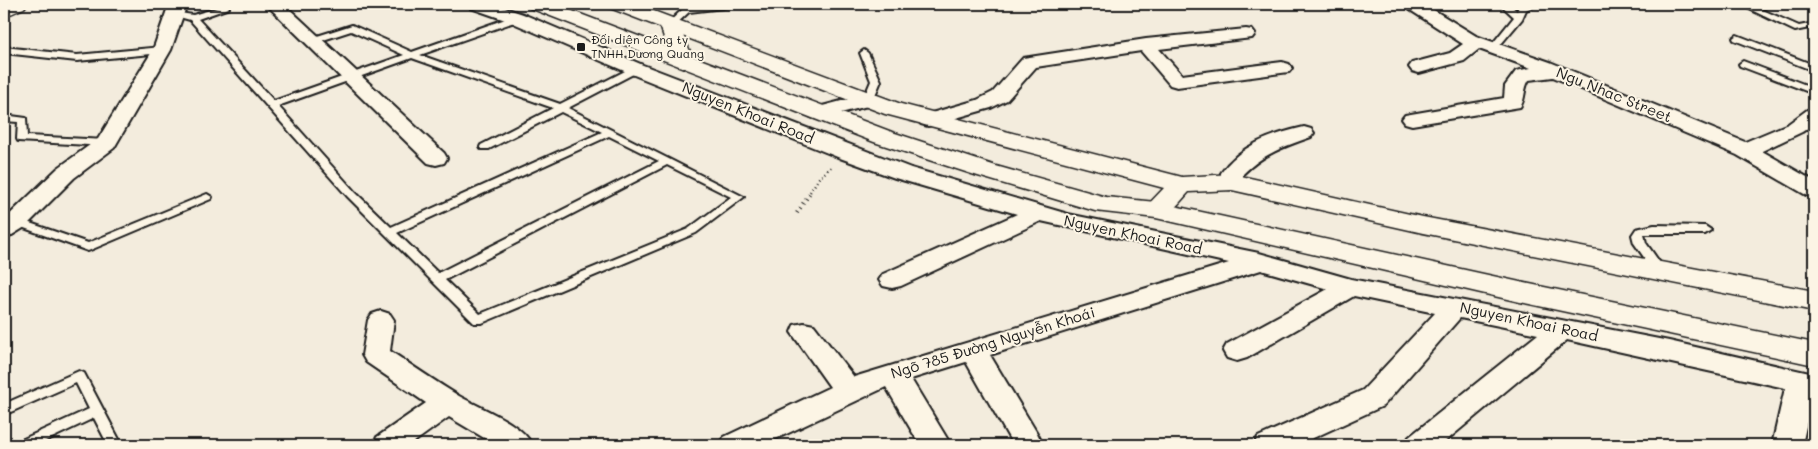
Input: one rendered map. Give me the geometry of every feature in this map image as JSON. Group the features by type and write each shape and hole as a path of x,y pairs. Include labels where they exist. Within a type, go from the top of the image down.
{"main road":[{"path":"4,12 17,4"},
{"path":"617,4 868,100 928,120 1182,186 1232,182 1423,225 1814,301"},
{"name":"Nguyen Khoai Road","path":"527,11 683,61 818,114 987,171 1104,205 1156,210 1520,292 1814,354"},
{"path":"670,25 683,61"},
{"name":"Nguyen Khoai Road","path":"1156,210 1182,186"}],"street":[{"path":"274,4 436,158"},
{"name":"Nguyen Khoai Road","path":"477,4 527,11 636,69 848,153 903,173 1038,213 1259,262 1350,286 1562,328 1808,382"},
{"name":"Ngu Nhac Street","path":"1413,4 1470,40 1556,71 1696,128 1745,150 1814,190"},
{"path":"11,226 66,173 106,143 162,50 182,12"},
{"path":"928,120 984,104 1000,96 1030,62 1146,45 1246,34"},
{"path":"1146,45 1176,81 1282,68"},
{"path":"1419,67 1457,57 1485,45"},
{"path":"1412,119 1513,103 1515,86 1523,75 1556,71"},
{"path":"818,114 868,100"},
{"path":"1745,150 1795,128 1814,114"},
{"path":"1232,182 1232,173 1244,159 1267,144 1304,133"},
{"path":"892,280 1038,213"},
{"name":"Ngõ 785 Đường Nguyễn Khoái","path":"735,445 866,383 1259,262"},
{"path":"1237,352 1350,286"},
{"path":"1269,445 1373,398 1455,307"},
{"path":"381,320 376,355 448,404 504,434 518,445"},
{"path":"1420,445 1562,328"},
{"path":"804,332 849,391"},
{"path":"973,350 1026,442"},
{"path":"893,374 936,445"},
{"path":"1787,445 1808,382"},
{"path":"388,445 448,404"}],"lane":[{"path":"182,12 225,8 223,4"},
{"path":"670,25 687,10 740,4"},
{"path":"1504,4 1519,17"},
{"path":"1485,45 1519,17 1522,8 1535,4"},
{"path":"1743,4 1798,29 1814,25"},
{"path":"272,105 527,11"},
{"path":"182,12 272,105 351,194 478,320 692,231 739,197 561,108 412,54 352,28 314,40"},
{"path":"1737,38 1814,68"},
{"path":"4,50 77,58 162,50"},
{"path":"864,53 876,81 868,100"},
{"path":"1743,64 1814,90"},
{"path":"486,147 636,69"},
{"path":"4,118 23,120 22,139 106,143"},
{"path":"389,232 610,132"},
{"path":"437,279 667,161"},
{"path":"11,226 88,248 207,197"},
{"path":"1659,270 1640,243 1638,235 1640,232 1654,230 1704,230"},
{"path":"4,410 80,376 115,445"},
{"path":"24,445 97,411"}],"path":[{"path":"797,213 819,178 848,153"}],"place":[{"name":"Đối diện Công ty TNHH Dương Quang","path":"581,47"}]}
